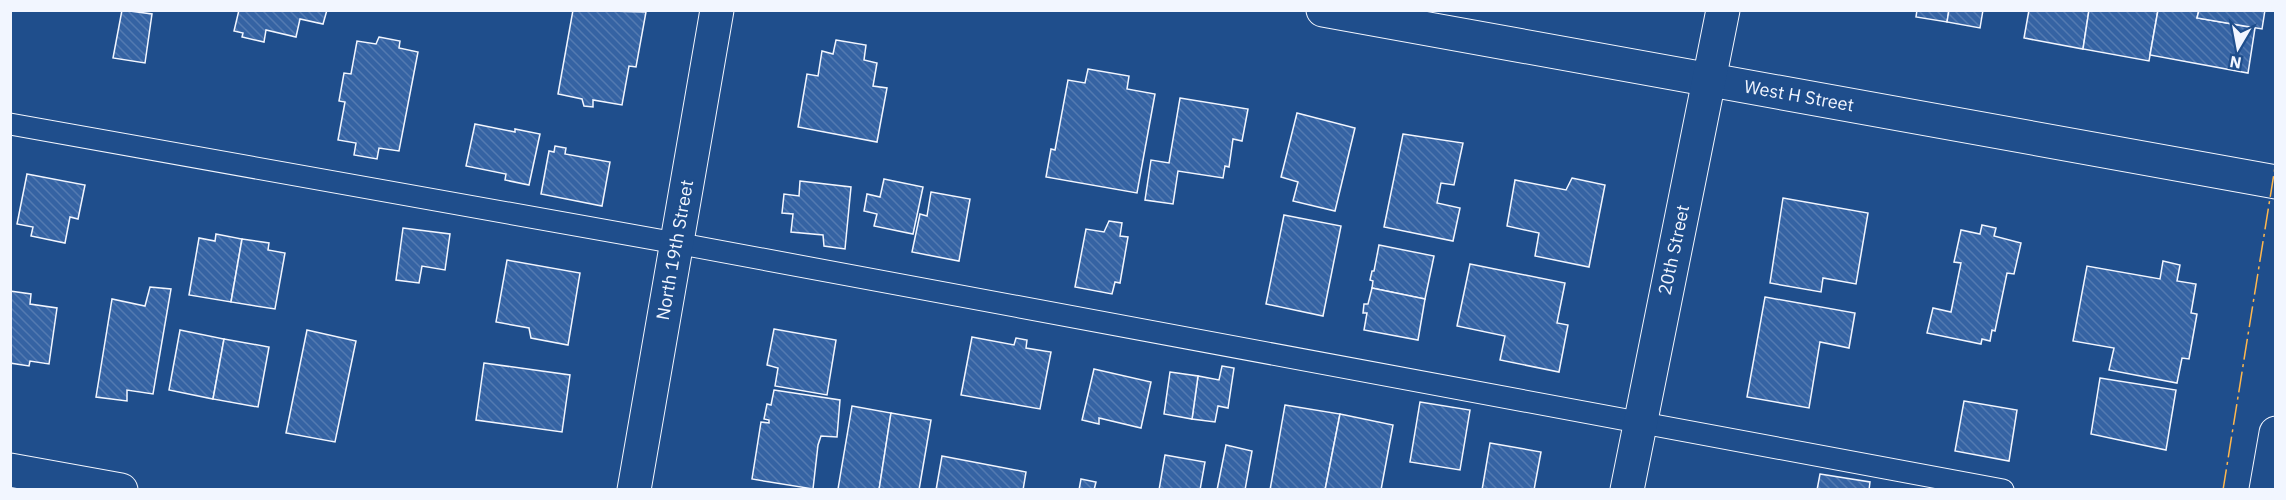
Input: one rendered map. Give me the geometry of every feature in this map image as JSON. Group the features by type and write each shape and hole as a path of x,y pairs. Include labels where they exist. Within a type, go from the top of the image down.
{"street":[{"name":"North 19th Street","path":"634,489 717,10"},
{"name":"West H Street","path":"1323,10 2276,182"},
{"name":"20th Street","path":"1627,489 1723,10"},
{"path":"2266,489 2275,442"},
{"path":"10,470 121,489"}],"lane":[{"path":"10,124 676,243 2003,489"}],"building":[{"path":"122,10 152,14 145,63 113,58"},
{"path":"239,10 327,10 323,24 300,19 296,37 266,30 264,42 242,37 243,33 234,31"},
{"path":"573,10 646,12 636,67 629,66 622,105 593,100 593,107 584,106 582,99 558,94"},
{"path":"1917,10 1949,10 1947,22 1916,17"},
{"path":"1949,10 1983,10 1980,28 1947,22"},
{"path":"2029,10 2089,10 2083,49 2024,38"},
{"path":"2089,10 2158,10 2149,61 2083,49"},
{"path":"2158,10 2199,10 2197,18 2255,28 2248,73 2150,55"},
{"path":"2199,10 2265,10 2262,29 2197,18"},
{"path":"379,37 400,41 399,48 418,52 399,151 379,148 377,159 354,155 356,143 338,140 345,102 339,101 344,73 351,74 357,41 376,44"},
{"path":"836,40 866,45 864,60 877,63 873,86 887,88 877,142 798,127 807,74 818,76 822,51 833,54"},
{"path":"1088,69 1129,76 1127,89 1155,94 1137,193 1046,177 1051,149 1055,150 1068,80 1085,83"},
{"path":"1180,98 1248,109 1242,141 1233,139 1229,167 1225,166 1223,178 1178,171 1173,204 1145,200 1151,160 1169,163"},
{"path":"1297,113 1355,128 1335,211 1293,201 1298,182 1281,177"},
{"path":"475,124 515,132 515,129 540,134 529,185 505,180 506,174 466,166"},
{"path":"1403,134 1463,143 1454,185 1441,183 1437,203 1460,208 1453,241 1384,227"},
{"path":"555,146 566,148 565,154 610,162 602,206 541,194 549,151 554,152"},
{"path":"27,174 85,185 78,219 70,217 65,243 31,236 33,227 17,224"},
{"path":"1572,178 1605,185 1589,267 1535,256 1539,233 1507,226 1515,180 1566,190"},
{"path":"884,179 923,187 913,234 874,226 877,214 864,211 867,194 880,197"},
{"path":"800,181 851,187 845,249 824,246 823,235 791,232 793,214 782,213 784,194 799,196"},
{"path":"931,192 970,199 959,261 912,252 920,214 927,216"},
{"path":"1783,198 1868,213 1856,284 1823,278 1821,292 1770,283"},
{"path":"1284,215 1341,226 1323,316 1266,304"},
{"path":"1109,221 1122,223 1120,236 1128,237 1120,283 1115,282 1112,294 1075,287 1086,229 1104,232"},
{"path":"1982,225 1996,228 1994,236 2021,243 2014,274 2007,273 1995,331 1992,330 1990,341 1982,339 1981,344 1927,333 1933,308 1951,312 1961,263 1954,262 1961,230 1980,234"},
{"path":"403,228 450,234 445,270 422,266 419,283 396,280"},
{"path":"216,234 242,239 231,302 189,295 199,238 215,241"},
{"path":"242,239 269,243 268,250 285,253 275,309 231,302"},
{"path":"1379,245 1434,256 1425,299 1372,288 1373,281 1370,280"},
{"path":"507,260 580,273 568,345 531,338 529,328 496,322"},
{"path":"2163,261 2180,265 2177,281 2196,284 2191,313 2197,314 2189,359 2182,358 2177,383 2109,370 2114,348 2073,341 2087,266 2160,279"},
{"path":"1470,264 1565,283 1557,323 1568,325 1559,372 1500,360 1505,336 1457,326"},
{"path":"150,287 171,289 153,394 127,390 127,401 96,397 112,299 145,306"},
{"path":"1372,288 1425,299 1418,340 1364,330 1367,313 1363,313 1364,304 1368,304"},
{"path":"10,291 31,294 30,304 57,308 49,364 30,361 29,366 10,363"},
{"path":"1765,297 1855,313 1849,348 1820,342 1809,408 1747,397"},
{"path":"774,329 836,340 827,395 775,386 778,368 767,365"},
{"path":"180,330 224,339 213,399 169,390"},
{"path":"307,330 356,341 335,442 286,433"},
{"path":"972,337 1014,345 1016,338 1027,340 1026,348 1051,352 1040,409 961,395"},
{"path":"224,339 269,347 258,407 213,399"},
{"path":"484,363 570,375 562,432 476,420"},
{"path":"1222,366 1234,368 1228,408 1218,406 1215,422 1192,419 1198,376 1219,380"},
{"path":"1094,369 1151,382 1141,428 1099,418 1099,424 1082,420"},
{"path":"1170,372 1198,376 1192,419 1164,414"},
{"path":"2100,378 2176,390 2166,450 2091,434"},
{"path":"774,390 840,400 837,437 821,436 818,445 813,489 752,479 761,422 769,423 769,420 764,419 767,404 771,405"},
{"path":"1964,401 2017,410 2009,461 1955,451"},
{"path":"1420,402 1470,410 1460,470 1410,462"},
{"path":"1285,405 1340,414 1325,490 1270,490"},
{"path":"852,406 891,413 879,490 838,489"},
{"path":"891,413 931,420 919,490 879,490"},
{"path":"1340,414 1393,425 1381,490 1325,490"},
{"path":"1490,443 1541,452 1534,490 1482,490"},
{"path":"1226,445 1252,451 1245,490 1217,490"},
{"path":"1165,455 1205,462 1200,490 1159,490"},
{"path":"942,456 1026,472 1023,490 936,490"},
{"path":"1820,474 1870,482 1869,490 1817,490"},
{"path":"1081,479 1096,482 1094,490 1079,490"}],"power":[{"path":"2223,490 2276,161"}]}
